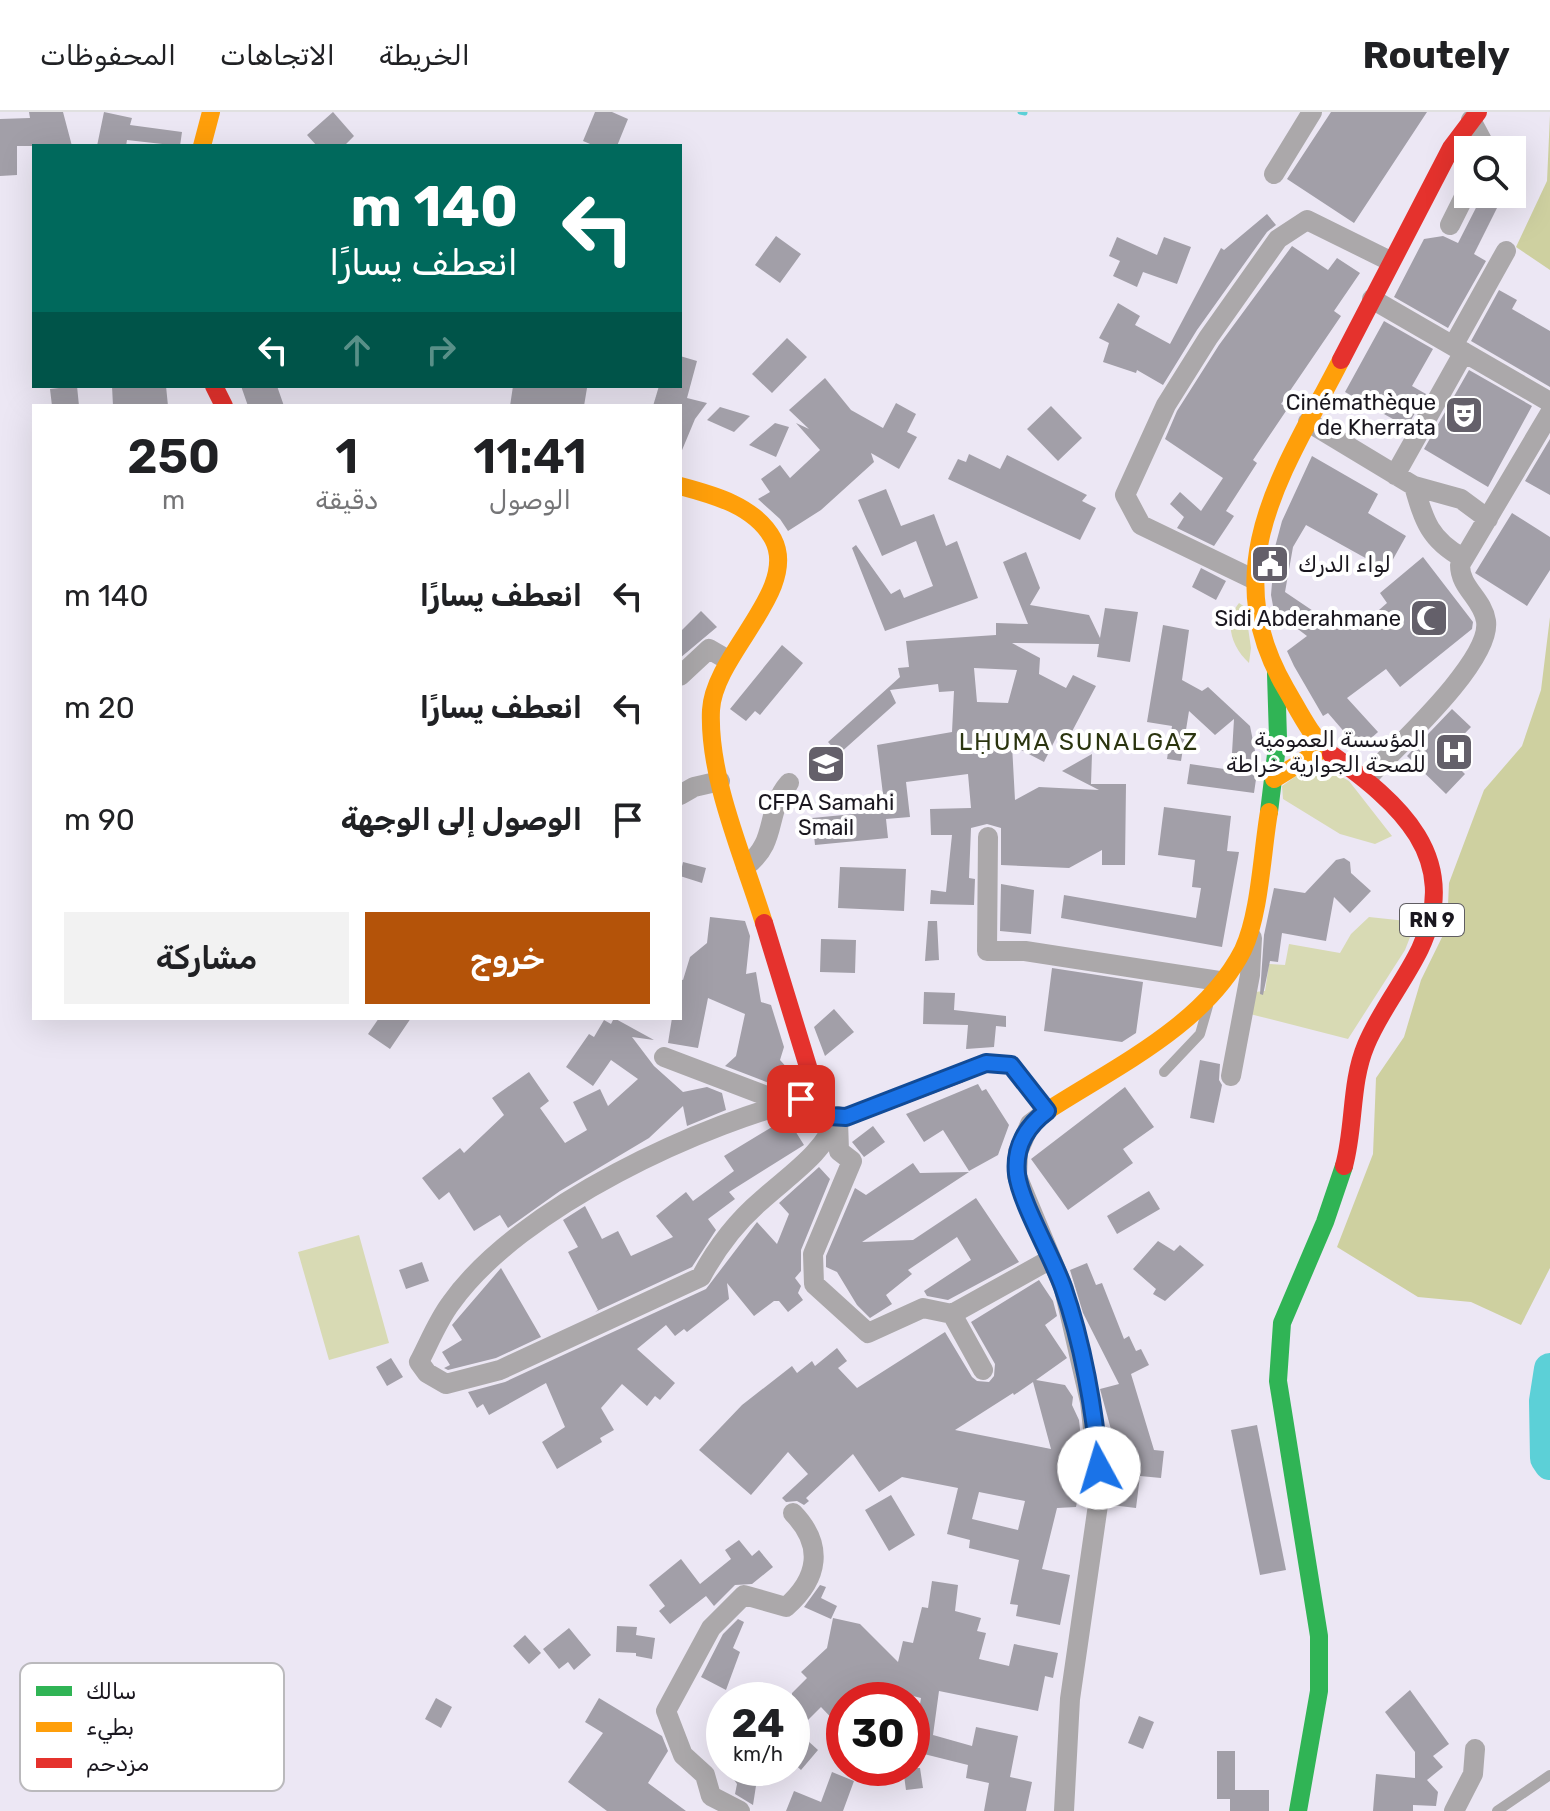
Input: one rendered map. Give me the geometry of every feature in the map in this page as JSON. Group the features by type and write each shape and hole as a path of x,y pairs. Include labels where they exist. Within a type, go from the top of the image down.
{"main road":[{"path":"203,144 211,112"},
{"name":"RN 9","path":"1298,1811 1319,1691 1319,1636 1278,1381 1278,1342 1282,1323 1345,1164 1364,1050 1419,950 1433,916 1435,881 1413,829 1367,778 1324,748 1276,674 1261,641 1251,578 1263,516 1308,422 1451,148 1475,116"},
{"path":"682,486 705,491 744,508 764,523 777,554 774,585 718,676 709,713 720,781 817,1096 829,1116 846,1117 986,1063 1011,1065 1047,1111 1174,1029 1216,986 1243,949 1253,910 1274,779 1278,725 1276,674"},
{"path":"1274,779 1324,748"}],"street":[{"path":"1274,174 1312,112"},
{"path":"1475,116 1482,136"},
{"path":"1450,225 1458,208"},
{"path":"1251,578 1141,525 1125,495 1131,476 1166,405 1278,239 1307,220 1390,261"},
{"path":"1395,475 1506,251"},
{"path":"1372,299 1550,402"},
{"path":"1367,778 1457,683 1485,633 1486,618 1460,573 1463,558 1550,413"},
{"path":"1308,422 1414,486 1461,499 1488,519"},
{"path":"1414,486 1429,532 1443,547 1463,558"},
{"path":"682,674 709,649 728,660"},
{"path":"682,794 694,787 720,781"},
{"path":"746,866 763,852 779,795 789,783"},
{"path":"988,837 987,951 1025,951 1216,986"},
{"path":"1231,1076 1250,975 1253,910"},
{"path":"664,1057 785,1103"},
{"path":"817,1096 785,1103 725,1125 618,1172 555,1210 507,1245 450,1304 419,1362 427,1373 446,1384 500,1370 701,1277 718,1245 761,1201 815,1155 833,1130 838,1116"},
{"path":"1047,1111 1030,1124 1018,1152 1017,1176 1064,1289 1090,1402 1100,1491 1070,1699 1064,1811"},
{"path":"838,1116 839,1151 852,1161 813,1254 814,1284 868,1333 923,1308 952,1314 1051,1259"},
{"path":"952,1314 983,1370"},
{"path":"740,1811 711,1796 705,1775 683,1755 666,1711 711,1628 744,1595 786,1607 799,1595 812,1569 816,1549 809,1529 793,1513"},
{"path":"1454,1811 1473,1774 1475,1749"}],"lane":[{"path":"1164,1072 1200,1034 1216,986"},
{"path":"1159,1038 1176,1060"},
{"path":"1497,1811 1550,1775"}],"green space":[{"path":"1550,115 1550,270 1516,247 1547,181"},
{"path":"1239,603 1245,607 1251,648 1249,663 1238,650 1232,634 1231,619"},
{"path":"1550,617 1550,1268 1521,1325 1471,1302 1418,1297 1337,1247 1373,1154 1376,1078 1404,1037 1421,980 1447,927 1449,883 1484,790 1522,746 1541,690"},
{"path":"1316,762 1349,781 1392,836 1375,844 1340,834 1283,799 1282,786"},
{"path":"1369,917 1416,922 1405,950 1348,1039 1250,1014 1254,992 1265,991 1269,964 1285,965 1289,944 1340,953 1351,934"},
{"path":"359,1235 389,1343 329,1360 298,1252"}],"building":[{"path":"29,112 63,112 71,144 17,146 17,175 0,176 0,119 30,118"},
{"path":"104,112 132,118 130,125 182,132 180,144 127,140 126,144 97,144"},
{"path":"333,112 354,136 346,144 315,144 307,135"},
{"path":"595,112 612,112 628,119 618,144 583,141"},
{"path":"1331,112 1427,112 1354,223 1287,179"},
{"path":"1476,208 1497,208 1474,254 1486,261 1448,328 1394,297 1424,239 1443,236 1458,243"},
{"path":"1267,214 1276,225 1267,232 1197,330 1163,385 1137,370 1136,373 1103,362 1109,343 1099,338 1118,303 1140,316 1135,325 1170,344 1221,248 1224,250"},
{"path":"776,236 801,254 780,283 755,265"},
{"path":"1117,237 1157,255 1164,237 1191,247 1177,284 1143,272 1137,287 1113,276 1120,261 1109,256"},
{"path":"1292,246 1328,270 1337,258 1360,273 1334,311 1341,316 1281,404 1288,408 1253,460 1257,463 1226,511 1234,516 1214,546 1177,528 1184,517 1170,504 1180,492 1201,511 1223,478 1165,439 1177,411 1219,345"},
{"path":"1499,290 1517,300 1512,309 1550,331 1550,387 1471,341"},
{"path":"1384,321 1433,349 1412,386 1426,394 1407,427 1345,392"},
{"path":"787,338 807,357 772,393 752,374"},
{"path":"682,357 697,361 687,398 707,403 695,419 682,450 682,404 654,404 658,388 682,388"},
{"path":"1469,370 1532,406 1488,487 1424,449"},
{"path":"825,378 851,410 883,428 896,403 916,414 907,432 917,437 899,469 871,453 874,462 821,510 788,531 758,499 770,492 761,479 780,465 790,478 820,450 796,423 809,429 789,410"},
{"path":"77,388 79,404 52,404 50,389"},
{"path":"112,388 166,388 168,404 113,404"},
{"path":"242,388 278,388 283,404 247,404"},
{"path":"513,388 587,388 584,404 510,404"},
{"path":"1051,406 1082,438 1058,461 1027,429"},
{"path":"720,407 750,416 734,432 707,420"},
{"path":"775,423 789,427 776,457 749,445"},
{"path":"1550,439 1550,495 1525,481"},
{"path":"969,454 1000,469 1007,455 1087,495 1082,501 1096,508 1080,540 948,479 958,459 966,462"},
{"path":"1312,456 1378,494 1368,513 1406,536 1387,570 1306,525 1293,547 1285,592 1325,619 1329,612 1356,630 1387,603 1380,593 1423,557 1473,622 1472,629 1400,687 1386,669 1347,698 1378,732 1359,749 1328,713 1323,716 1294,666 1287,651 1307,636 1274,611 1271,595 1275,547 1282,521"},
{"path":"886,489 901,526 934,514 946,546 957,541 978,598 885,631 852,548 856,545 891,594 900,589 904,598 933,586 916,541 882,556 858,500"},
{"path":"1512,513 1550,537 1550,570 1527,606 1475,573"},
{"path":"1026,552 1040,588 1030,605 1089,615 1100,638 1105,608 1138,612 1130,662 1097,657 1099,644 1012,643 1040,658 1039,674 1066,688 1073,675 1096,686 1067,741 1057,736 1044,762 1012,745 1015,800 1039,787 1099,790 1062,771 1092,754 1091,784 1126,784 1125,865 1102,865 1102,850 1069,868 1001,865 1001,828 987,824 971,828 969,878 975,879 974,905 930,904 931,890 946,892 952,835 931,835 930,809 971,808 968,774 906,782 910,817 886,819 888,838 815,845 812,818 885,811 877,745 952,732 954,691 939,692 938,684 890,690 896,703 839,754 828,742 900,677 898,668 909,667 906,641 996,635 996,623 1028,624 1003,562","holes":["974,668 1017,670 1008,703 977,702"]},
{"path":"1201,568 1226,581 1216,600 1192,587"},
{"path":"701,611 717,627 682,656 682,630"},
{"path":"1163,625 1189,630 1182,680 1202,691 1208,687 1250,726 1255,751 1260,752 1254,793 1187,784 1190,764 1231,770 1234,719 1215,735 1189,711 1181,761 1167,759 1172,726 1147,722"},
{"path":"782,645 803,663 760,715 755,711 746,721 730,709"},
{"path":"1452,709 1471,727 1445,754 1465,774 1446,794 1407,756"},
{"path":"1164,807 1231,816 1227,851 1239,852 1222,947 1061,918 1064,895 1196,918 1201,888 1192,887 1195,860 1158,855"},
{"path":"1344,858 1350,862 1351,873 1371,891 1350,913 1334,897 1326,941 1282,933 1278,962 1270,961 1263,995 1260,994 1264,935 1274,888 1305,893 1336,860"},
{"path":"683,862 706,868 702,883 682,877"},
{"path":"840,867 906,869 904,911 838,908"},
{"path":"1001,884 1034,890 1031,934 1000,931"},
{"path":"710,917 745,921 750,936 746,974 756,972 761,1002 771,1005 784,1047 780,1060 790,1071 774,1085 725,1066 736,1056 745,1014 708,998 698,1048 668,1043 672,1020 682,1020 682,980 690,957 707,943"},
{"path":"928,921 937,921 939,960 925,961"},
{"path":"821,939 856,940 855,973 820,972"},
{"path":"1052,968 1143,982 1136,1033 1122,1042 1044,1031"},
{"path":"924,992 955,993 954,1010 1006,1016 1006,1027 996,1026 994,1047 966,1049 968,1025 923,1024"},
{"path":"834,1009 854,1032 825,1056 814,1027"},
{"path":"378,1020 410,1020 390,1049 368,1034"},
{"path":"604,1020 611,1024 618,1020 654,1040 632,1037 654,1066 683,1092 707,1087 722,1093 726,1110 687,1126 683,1106 649,1138 560,1191 508,1228 500,1215 474,1231 449,1192 439,1200 422,1178 460,1148 464,1153 504,1115 492,1098 529,1072 549,1101 540,1108 565,1143 587,1130 573,1102 600,1089 608,1106 638,1079 611,1060 593,1086 566,1067 589,1034 594,1037"},
{"path":"1200,1060 1220,1064 1219,1080 1222,1085 1214,1123 1190,1118"},
{"path":"978,1084 982,1091 986,1089 1009,1125 998,1155 969,1171 943,1130 924,1142 906,1114"},
{"path":"1125,1087 1154,1127 1123,1149 1133,1163 1068,1210 1031,1159"},
{"path":"787,1118 804,1145 729,1192 735,1199 708,1219 716,1230 692,1267 595,1312 598,1310 568,1252 578,1247 563,1220 585,1206 602,1239 618,1231 631,1256 673,1237 656,1216 686,1192 693,1201 734,1171 724,1156"},
{"path":"873,1126 885,1142 864,1157 852,1142"},
{"path":"913,1163 920,1173 969,1172 862,1242 913,1240 976,1198 1019,1262 948,1300 927,1296 924,1291 971,1260 957,1237 908,1270 912,1274 886,1295 892,1304 870,1318 857,1305 837,1272 826,1267 826,1256 855,1188 866,1195"},
{"path":"819,1167 830,1179 801,1250 801,1271 795,1278 801,1286 798,1293 803,1300 788,1312 779,1301 774,1301 754,1316 727,1283 729,1299 687,1332 684,1329 675,1336 666,1325 637,1349 675,1383 660,1400 655,1396 647,1406 622,1384 601,1408 614,1430 600,1438 602,1442 557,1469 542,1442 565,1427 546,1383 489,1415 483,1404 477,1408 468,1392 505,1382 706,1289 757,1222 777,1244 789,1214 779,1203"},
{"path":"1149,1191 1160,1209 1117,1234 1107,1216"},
{"path":"1158,1241 1174,1251 1180,1245 1204,1265 1165,1301 1153,1294 1156,1289 1133,1269"},
{"path":"422,1262 429,1281 406,1289 399,1270"},
{"path":"1087,1263 1096,1285 1102,1283 1124,1339 1129,1336 1136,1351 1141,1349 1149,1365 1131,1374 1154,1450 1164,1451 1161,1478 1140,1476 1136,1508 1111,1505 1117,1456 1119,1459 1100,1389 1119,1384 1083,1313 1070,1270"},
{"path":"501,1268 541,1337 496,1358 448,1370 444,1368 450,1365 442,1352 462,1340 452,1325"},
{"path":"1039,1280 1053,1301 1057,1316 1045,1325 1067,1358 1036,1380 1065,1385 1073,1397 1084,1466 1076,1507 1057,1508 1042,1569 1070,1575 1060,1625 1016,1616 1018,1605 1010,1604 1019,1560 969,1548 970,1540 947,1534 958,1488 902,1477 879,1492 853,1454 806,1498 809,1501 804,1505 797,1501 786,1502 782,1498 808,1474 788,1452 751,1495 699,1450 742,1405 792,1366 797,1373 812,1361 815,1366 837,1348 847,1361 838,1368 857,1388 945,1332 972,1377 977,1381 989,1382 994,1376 995,1364 971,1322","holes":["1033,1382 1051,1449 955,1430 1013,1393","979,1492 1025,1501 1018,1530 972,1519"]},
{"path":"391,1358 403,1377 387,1386 376,1367"},
{"path":"1257,1425 1286,1570 1260,1575 1231,1430"},
{"path":"891,1495 915,1535 889,1551 865,1510"},
{"path":"739,1540 752,1556 759,1550 773,1567 752,1584 735,1585 714,1606 706,1596 670,1624 659,1611 665,1606 649,1585 681,1559 700,1584 731,1559 725,1550"},
{"path":"932,1581 958,1585 955,1611 981,1618 977,1631 986,1633 979,1659 1009,1666 1014,1644 1058,1653 1053,1678 1045,1676 1038,1711 939,1691 933,1735 972,1746 976,1727 1018,1736 1010,1777 1032,1782 1026,1811 984,1811 989,1783 966,1778 968,1765 930,1756 930,1682 826,1682 826,1712 821,1707 810,1718 810,1682 803,1682 807,1678 801,1672 827,1648 833,1618 860,1624 898,1662 903,1641 913,1643 922,1607 928,1608"},
{"path":"820,1585 826,1587 821,1598 837,1606 831,1619 804,1607"},
{"path":"738,1619 744,1622 733,1648 740,1652 729,1682 711,1682 701,1677 723,1634"},
{"path":"617,1626 637,1627 636,1635 655,1638 652,1659 636,1656 636,1653 616,1652"},
{"path":"569,1628 591,1655 574,1670 568,1662 559,1669 543,1649"},
{"path":"525,1635 541,1653 529,1664 513,1646"},
{"path":"1410,1690 1449,1744 1433,1756 1443,1767 1427,1780 1438,1792 1436,1806 1413,1805 1413,1811 1373,1811 1376,1774 1415,1778 1415,1752 1385,1712"},
{"path":"436,1698 452,1707 441,1728 425,1719"},
{"path":"599,1698 662,1736 668,1751 648,1783 686,1811 607,1811 568,1782 603,1733 585,1722"},
{"path":"1139,1716 1154,1722 1143,1749 1128,1743"},
{"path":"810,1743 818,1750 810,1759"},
{"path":"1217,1751 1235,1751 1235,1790 1269,1790 1269,1811 1230,1811 1230,1799 1217,1799"},
{"path":"737,1786 756,1786 753,1805 735,1794"},
{"path":"827,1786 852,1786 843,1811 786,1811 794,1791 821,1802"},
{"path":"905,1786 923,1786 923,1788 906,1790"}],"waterway":[{"path":"1020,112 1025,113"},
{"path":"1550,1369 1545,1401 1546,1458 1550,1464"}],"traffic: fast":[{"path":"1269,812 1278,738 1276,674"},
{"path":"1298,1811 1319,1691 1319,1636 1278,1381 1282,1323 1325,1222 1344,1166"}],"traffic: slow":[{"path":"203,144 211,112"},
{"path":"1331,754 1317,740 1301,715 1265,644 1256,601 1257,560 1265,520 1280,480 1341,360"},
{"path":"682,487 720,498 756,518 773,539 778,559 775,579 766,601 726,667 711,710 715,763 721,790 764,923"},
{"path":"1274,779 1324,748"},
{"path":"959,1074 986,1063 1011,1065 1047,1111 1129,1060 1182,1022 1206,1001 1243,950 1257,901 1269,812"}],"traffic: jam":[{"path":"1341,360 1451,148 1478,112"},
{"path":"215,388 223,404"},
{"path":"1331,754 1380,792 1400,813 1417,835 1429,860 1434,887 1431,916 1420,949 1378,1020 1361,1059 1344,1166"},
{"path":"764,923 817,1096 829,1116 846,1117 959,1074"}],"place":[{"name":"Cinémathèque de Kherrata","path":"1464,415"},
{"name":"لواء الدرك","path":"1270,564"},
{"name":"Sidi Abderahmane","path":"1429,618"},
{"name":"المؤسسة العمومية للصحة الجوارية خراطة","path":"1454,752"},
{"name":"CFPA Samahi Smail","path":"826,764"}],"district":[{"name":"LḤUMA SUNALGAZ","path":"1079,742"}],"route":[{"path":"801,1099 817,1096 829,1116 846,1117 986,1063 1011,1065 1047,1111 1030,1124 1018,1152 1017,1176 1064,1289 1090,1402 1099,1468"}]}
